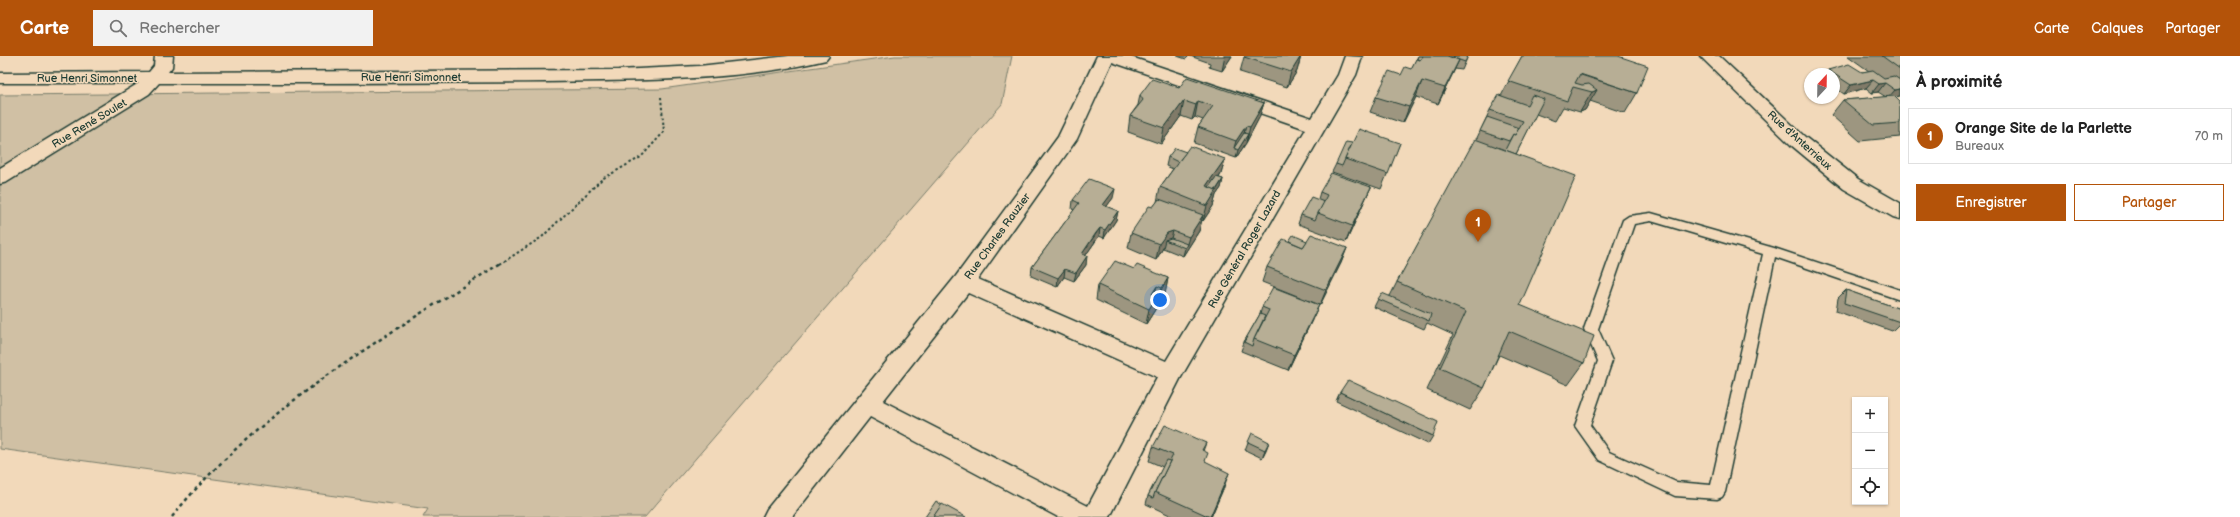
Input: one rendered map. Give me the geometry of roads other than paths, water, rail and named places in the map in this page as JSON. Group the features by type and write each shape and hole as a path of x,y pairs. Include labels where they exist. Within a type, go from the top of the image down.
{"street":[{"name":"Rue René Soulet","path":"0,177 143,90 163,67 164,56"},
{"name":"Rue Henri Simonnet","path":"0,78 450,77 661,74 790,62 820,56"},
{"name":"Rue Charles Rauzier","path":"776,517 964,282 1067,139 1106,56"},
{"path":"1111,56 1316,126"},
{"name":"Rue d'Anterrieux","path":"1709,56 1798,141 1850,184 1900,212"},
{"name":"Rue Général Roger Lazard","path":"1096,517 1171,372 1347,75 1352,57"},
{"path":"964,282 1171,372"},
{"path":"867,404 1083,517"}],"lane":[{"path":"1770,251 1717,492 1675,489 1604,456 1582,426 1605,361 1591,329 1629,220 1651,217 1770,251 1900,295"}],"place":[{"name":"Orange Site de la Parlette","path":"1478,242"}]}
